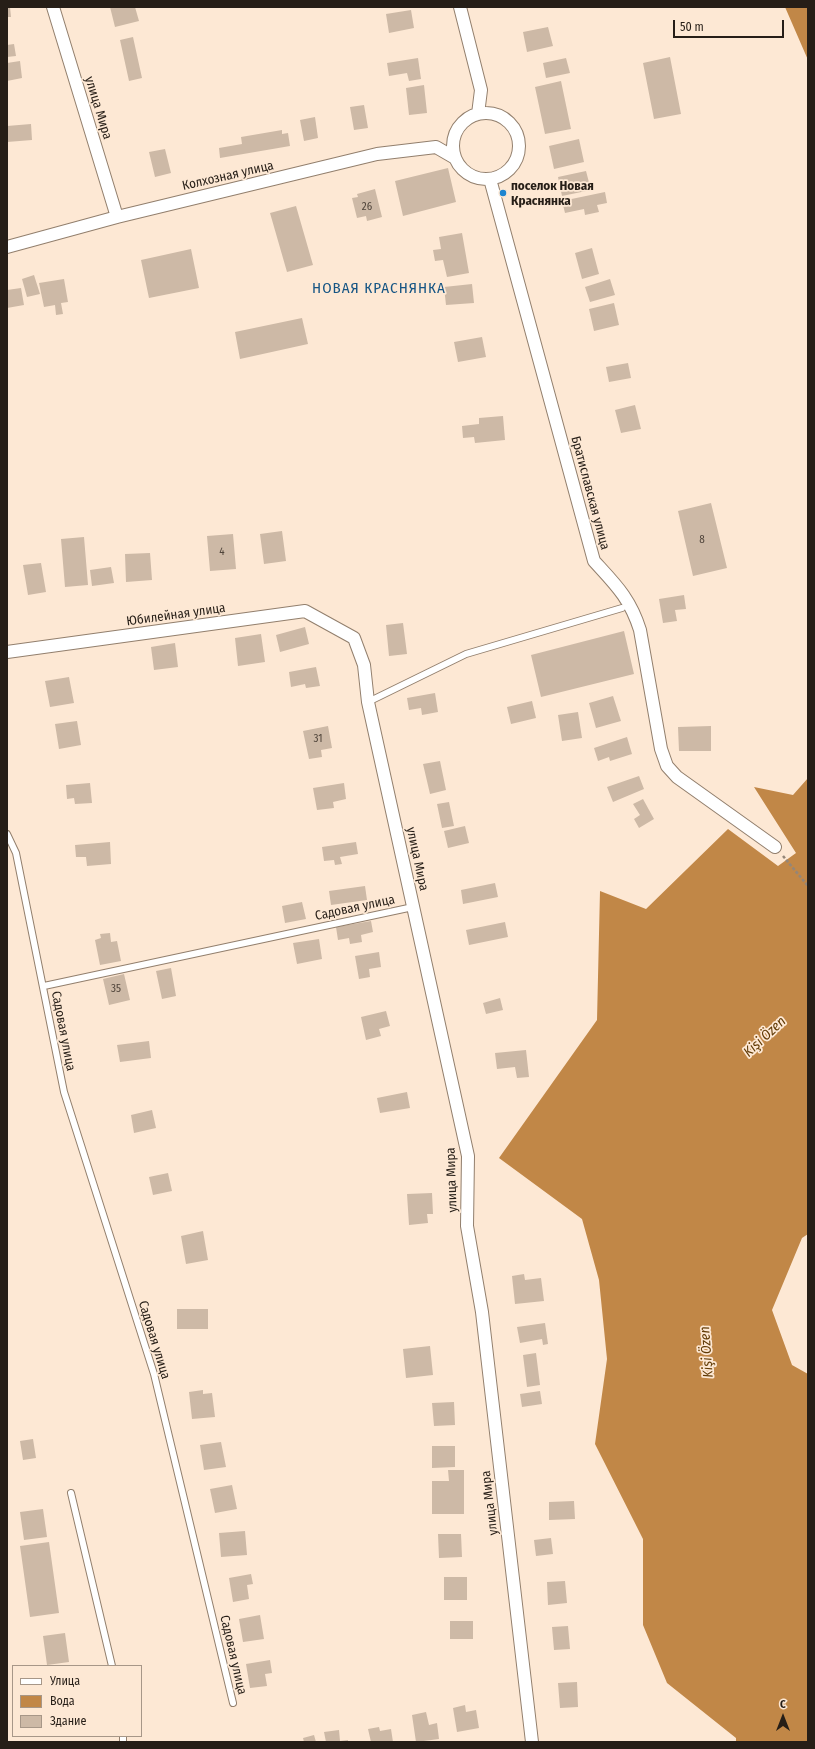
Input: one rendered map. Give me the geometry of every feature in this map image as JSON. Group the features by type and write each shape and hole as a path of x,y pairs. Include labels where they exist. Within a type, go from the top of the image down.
{"street":[{"name":"улица Мира","path":"53,7 117,217"},
{"path":"460,7 481,90 478,114"},
{"path":"490,113 506,120 514,128 518,139 519,151 515,161 501,176 490,179 479,179 468,174 460,167 455,158 452,147 454,136 460,126 468,118 478,114 490,113"},
{"name":"Колхозная улица","path":"7,247 117,217 377,154 436,147 455,158"},
{"name":"Братиславская улица","path":"490,179 594,561 624,593 635,613 640,630 661,749 667,766 677,777 775,847"},
{"name":"Юбилейная улица","path":"7,652 305,611 344,632"},
{"name":"улица Мира","path":"344,632 354,638 364,665 368,702 468,1156 467,1226 482,1312 532,1742"}],"lane":[{"path":"368,702 466,654 622,608"},
{"name":"Садовая улица","path":"7,834 16,853 44,986 64,1092 154,1374 233,1703"},
{"name":"Садовая улица","path":"44,986 413,907"},
{"path":"71,1493 112,1665"}],"path":[{"path":"775,847 808,886"}],"water":[{"path":"785,7 808,7 808,60"},
{"name":"Kişi Özen","path":"808,778 808,1234 802,1238 772,1310 792,1365 808,1374 808,1742 736,1742 736,1738 667,1683 643,1625 643,1539 595,1444 607,1359 599,1280 582,1219 499,1158 597,1020 600,891 646,909 728,829 778,866 796,853 754,787 793,795"}],"building":[{"path":"7,7 10,7 11,17 7,17"},
{"path":"110,7 135,7 139,21 115,27"},
{"path":"411,10 414,28 389,33 386,14"},
{"path":"548,27 553,46 527,52 523,32"},
{"path":"133,37 142,78 129,81 120,40"},
{"path":"14,44 16,56 7,57 7,45"},
{"path":"670,57 681,114 654,119 643,63"},
{"path":"418,58 421,79 409,81 407,73 389,76 387,63"},
{"path":"566,58 570,73 546,78 543,63"},
{"path":"20,61 22,78 7,81 7,63"},
{"path":"561,81 571,129 545,134 535,87"},
{"path":"424,85 427,113 409,115 406,88"},
{"path":"364,105 368,128 354,130 350,107"},
{"path":"315,117 318,138 304,141 300,120"},
{"path":"31,124 32,140 7,142 7,126"},
{"path":"282,130 282,134 288,133 290,146 220,158 219,148 242,144 241,137"},
{"path":"579,139 584,162 554,169 549,146"},
{"path":"165,149 171,173 155,177 149,152"},
{"path":"448,168 456,202 403,216 395,181"},
{"path":"586,171 591,190 562,196 558,177"},
{"path":"375,189 382,217 367,221 366,216 357,218 352,198 358,197 357,194"},
{"path":"605,192 607,203 597,205 599,212 585,215 584,209 565,213 562,201"},
{"path":"296,206 313,265 287,272 270,213"},
{"path":"462,233 469,273 447,277 443,260 435,261 433,250 441,249 439,237"},
{"path":"592,248 599,274 582,279 575,253"},
{"path":"191,249 199,288 149,298 141,260"},
{"path":"34,275 40,294 27,297 22,279"},
{"path":"64,279 68,302 61,303 63,314 56,315 55,305 44,307 39,283"},
{"path":"610,279 615,295 590,302 585,287"},
{"path":"472,284 474,303 446,305 444,287"},
{"path":"21,288 24,305 7,308 7,290"},
{"path":"614,303 619,325 594,331 589,309"},
{"path":"302,318 308,344 240,359 235,332"},
{"path":"482,337 486,357 458,362 454,342"},
{"path":"628,363 631,378 609,382 606,367"},
{"path":"635,405 641,429 621,433 615,410"},
{"path":"503,416 505,440 475,443 474,437 463,438 462,426 479,424 479,418"},
{"path":"711,503 727,568 693,576 678,511"},
{"path":"282,531 286,561 264,564 260,534"},
{"path":"233,534 236,569 210,571 207,536"},
{"path":"84,537 88,585 65,587 61,539"},
{"path":"150,553 152,580 126,582 125,554"},
{"path":"41,563 46,592 28,595 23,565"},
{"path":"111,567 114,583 92,586 90,570"},
{"path":"684,595 686,609 675,610 677,621 663,623 659,599"},
{"path":"403,623 407,654 389,656 386,625"},
{"path":"305,627 309,644 280,652 276,635"},
{"path":"624,631 634,674 541,697 531,655"},
{"path":"261,634 265,662 238,666 235,638"},
{"path":"175,643 178,667 154,670 151,647"},
{"path":"316,667 320,686 306,688 305,684 291,687 289,672"},
{"path":"69,677 74,703 50,707 45,681"},
{"path":"435,693 438,712 422,715 421,708 409,710 407,698"},
{"path":"613,696 621,721 596,728 589,703"},
{"path":"532,701 536,718 511,724 507,707"},
{"path":"578,712 582,738 562,741 558,715"},
{"path":"77,721 81,745 59,749 55,724"},
{"path":"328,726 332,748 321,750 322,757 309,759 303,731"},
{"path":"711,726 711,751 679,751 678,727"},
{"path":"627,737 632,754 610,761 609,757 598,761 594,748"},
{"path":"440,761 446,790 430,794 423,764"},
{"path":"639,776 644,789 613,802 607,787"},
{"path":"90,783 92,803 75,804 74,798 67,799 66,785"},
{"path":"344,783 346,799 333,802 334,808 317,810 313,788"},
{"path":"643,799 654,819 639,828 634,819 640,815 633,804"},
{"path":"449,802 454,826 442,828 437,804"},
{"path":"465,826 469,843 448,848 444,831"},
{"path":"110,842 111,864 87,866 86,857 76,857 75,845"},
{"path":"356,842 358,854 340,857 342,864 335,865 334,860 324,861 322,847"},
{"path":"495,883 498,897 463,904 461,890"},
{"path":"365,886 367,900 331,905 329,891"},
{"path":"302,902 306,919 285,923 282,906"},
{"path":"371,921 373,932 361,935 362,942 350,944 349,938 338,940 336,927"},
{"path":"505,922 508,937 469,945 466,930"},
{"path":"110,933 111,942 117,941 121,961 100,965 95,940 101,938 100,934"},
{"path":"319,939 322,959 297,964 293,943"},
{"path":"379,952 381,967 369,969 370,977 359,979 355,956"},
{"path":"171,968 176,996 162,999 156,971"},
{"path":"124,974 130,1000 109,1005 103,979"},
{"path":"500,998 503,1010 486,1014 483,1003"},
{"path":"386,1011 390,1026 379,1029 381,1036 366,1040 361,1017"},
{"path":"149,1041 151,1058 120,1062 117,1045"},
{"path":"526,1050 529,1077 517,1078 515,1067 497,1069 495,1053"},
{"path":"407,1092 410,1108 380,1113 377,1098"},
{"path":"152,1110 156,1128 134,1133 131,1115"},
{"path":"168,1173 172,1191 153,1195 149,1177"},
{"path":"432,1193 433,1214 427,1214 428,1223 409,1225 407,1194"},
{"path":"203,1231 208,1260 186,1264 181,1236"},
{"path":"524,1274 525,1280 541,1278 544,1301 515,1304 512,1276"},
{"path":"177,1309 208,1309 208,1329 177,1329"},
{"path":"545,1323 548,1344 543,1345 542,1339 520,1343 517,1327"},
{"path":"430,1346 433,1375 406,1378 403,1349"},
{"path":"536,1353 540,1385 527,1387 523,1355"},
{"path":"203,1390 203,1394 212,1393 215,1417 192,1419 189,1392"},
{"path":"540,1391 542,1404 522,1407 520,1394"},
{"path":"454,1402 455,1425 434,1426 432,1403"},
{"path":"33,1439 36,1458 23,1460 20,1441"},
{"path":"221,1442 226,1467 204,1470 200,1445"},
{"path":"432,1446 455,1446 455,1467 432,1468"},
{"path":"448,1470 464,1470 464,1514 432,1514 432,1481 449,1481"},
{"path":"232,1485 237,1509 215,1513 210,1489"},
{"path":"574,1501 575,1519 549,1520 549,1502"},
{"path":"43,1509 47,1537 24,1540 20,1512"},
{"path":"245,1531 247,1555 221,1557 219,1533"},
{"path":"438,1534 461,1534 462,1557 439,1558"},
{"path":"551,1538 553,1554 536,1556 534,1540"},
{"path":"49,1542 59,1613 30,1617 20,1546"},
{"path":"251,1574 253,1584 247,1585 249,1599 233,1602 229,1578"},
{"path":"444,1577 467,1577 467,1600 444,1600"},
{"path":"565,1581 567,1603 548,1605 547,1582"},
{"path":"260,1615 264,1639 243,1642 239,1619"},
{"path":"450,1621 473,1621 473,1639 450,1639"},
{"path":"568,1626 570,1649 554,1650 552,1627"},
{"path":"65,1633 69,1662 47,1665 43,1636"},
{"path":"270,1660 272,1673 265,1674 267,1686 250,1688 246,1664"},
{"path":"577,1682 578,1707 560,1708 558,1683"},
{"path":"465,1705 466,1712 476,1710 479,1728 457,1732 453,1708"},
{"path":"426,1712 429,1725 437,1723 439,1739 416,1742 412,1715"},
{"path":"379,1727 380,1731 391,1729 393,1742 371,1742 368,1729"},
{"path":"339,1730 340,1741 348,1740 348,1742 326,1742 324,1732"},
{"path":"314,1735 316,1742 304,1742 303,1738"}],"place":[{"name":"поселок Новая Краснянка","path":"503,193"}],"district":[{"name":"НОВАЯ КРАСНЯНКА","path":"379,289"}]}
